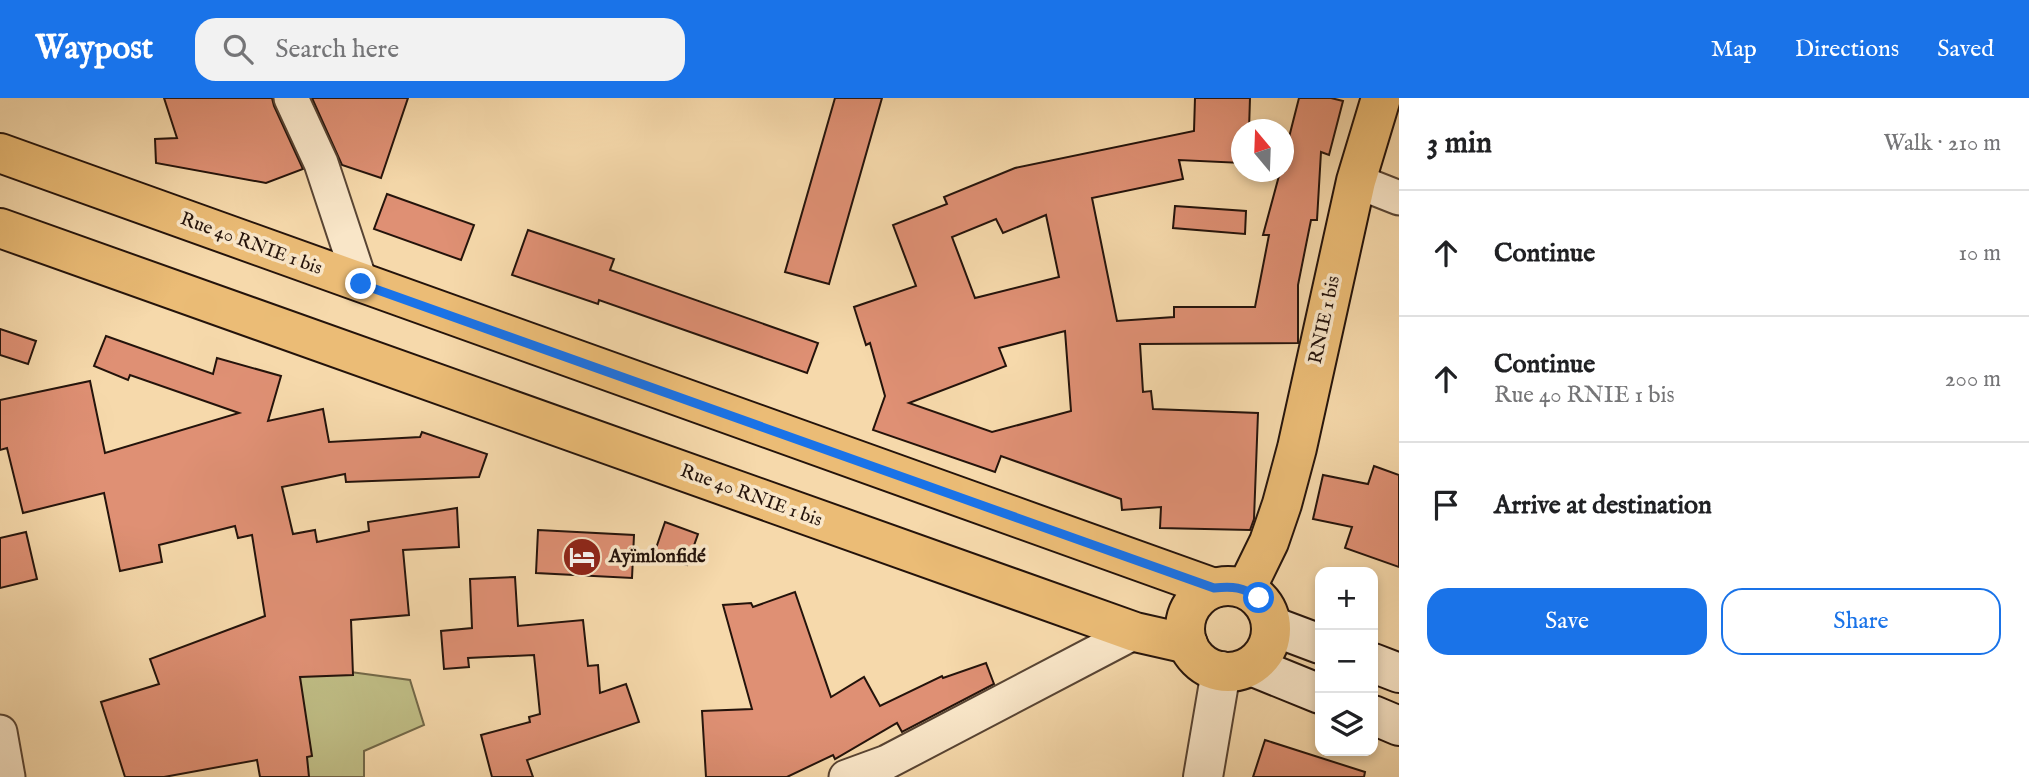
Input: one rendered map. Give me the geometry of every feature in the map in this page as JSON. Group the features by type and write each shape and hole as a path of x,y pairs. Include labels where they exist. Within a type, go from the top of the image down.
{"main road":[{"name":"RNIE 1 bis","path":"1230,589 1269,542 1282,504 1297,448 1356,181 1381,98"},
{"name":"Rue 40 RNIE 1 bis","path":"0,153 361,284 1230,589"},
{"name":"Rue 40 RNIE 1 bis","path":"0,228 1135,632 1188,644"},
{"path":"1203,777 1236,668 1263,655 1270,641 1272,626 1268,610 1259,598 1230,589 1201,596 1186,618 1185,631 1194,656 1206,666 1236,668 1317,693"},
{"path":"1272,626 1315,641"},
{"path":"1378,665 1399,673"},
{"path":"1378,717 1399,726"}],"street":[{"path":"291,98 321,163 361,284"},
{"path":"1356,181 1399,198"},
{"path":"846,777 887,762 1135,632"},
{"path":"0,732 8,777"}],"shaded area":[{"path":"343,671 410,680 424,725 364,751 364,777 287,777 278,676"}],"building":[{"path":"164,98 272,98 303,169 266,183 156,163 155,139 177,138"},
{"path":"312,98 408,98 381,178 342,165"},
{"path":"835,98 882,98 829,284 785,272"},
{"path":"1195,98 1250,98 1249,119 1231,119 1231,162 1179,160 1183,179 1092,198 1117,321 1174,317 1174,307 1255,307 1269,235 1263,235 1277,182 1294,182 1294,119 1299,98 1331,98 1343,101 1329,155 1321,152 1317,220 1311,220 1298,285 1298,343 1140,344 1143,392 1151,391 1153,409 1258,413 1254,519 1250,530 1160,528 1161,507 1122,510 1121,499 1001,456 995,472 873,430 885,396 870,343 866,345 854,307 916,286 893,225 947,204 944,197 1015,168 1194,131","holes":["1046,215 1059,277 975,298 952,237 996,219 1003,233","1065,331 1071,411 992,432 909,403 1006,366 999,348"]},
{"path":"387,194 474,225 461,260 374,229"},
{"path":"1175,206 1246,211 1245,234 1173,228"},
{"path":"528,230 614,259 610,270 818,343 807,373 599,300 598,304 512,275"},
{"path":"0,329 36,341 28,364 0,355"},
{"path":"106,336 213,374 217,358 281,376 268,421 323,409 329,442 420,437 422,432 487,454 479,477 346,482 345,474 282,487 293,534 315,530 317,542 369,531 368,522 457,508 459,547 403,550 409,615 351,620 353,675 300,677 312,756 307,757 309,777 260,777 257,760 164,777 125,777 101,702 159,684 150,659 265,616 252,535 238,538 235,526 159,545 162,562 120,571 104,493 23,513 7,448 0,450 0,400 90,381 105,453 239,413 130,375 128,380 94,366"},
{"path":"1374,466 1399,475 1399,567 1345,548 1352,527 1313,519 1323,475 1368,484"},
{"path":"665,522 698,534 687,565 654,554"},
{"path":"538,530 634,535 632,578 536,573"},
{"path":"26,532 37,579 0,588 0,538"},
{"path":"515,577 518,626 583,620 588,666 598,665 600,693 626,684 639,722 527,760 533,777 492,777 481,735 530,722 529,717 540,714 534,655 468,658 469,667 444,669 441,631 472,628 470,579"},
{"path":"795,592 831,697 864,677 880,706 942,676 943,678 986,663 994,684 902,732 897,723 835,759 833,755 787,777 706,777 702,711 752,709 723,605 751,603 753,607"},
{"path":"1265,740 1365,772 1364,777 1253,777"}],"place":[{"name":"Ayïmlonfidé","path":"582,557"}],"route":[{"path":"361,284 1214,588 1230,586 1246,589 1259,598"}]}
